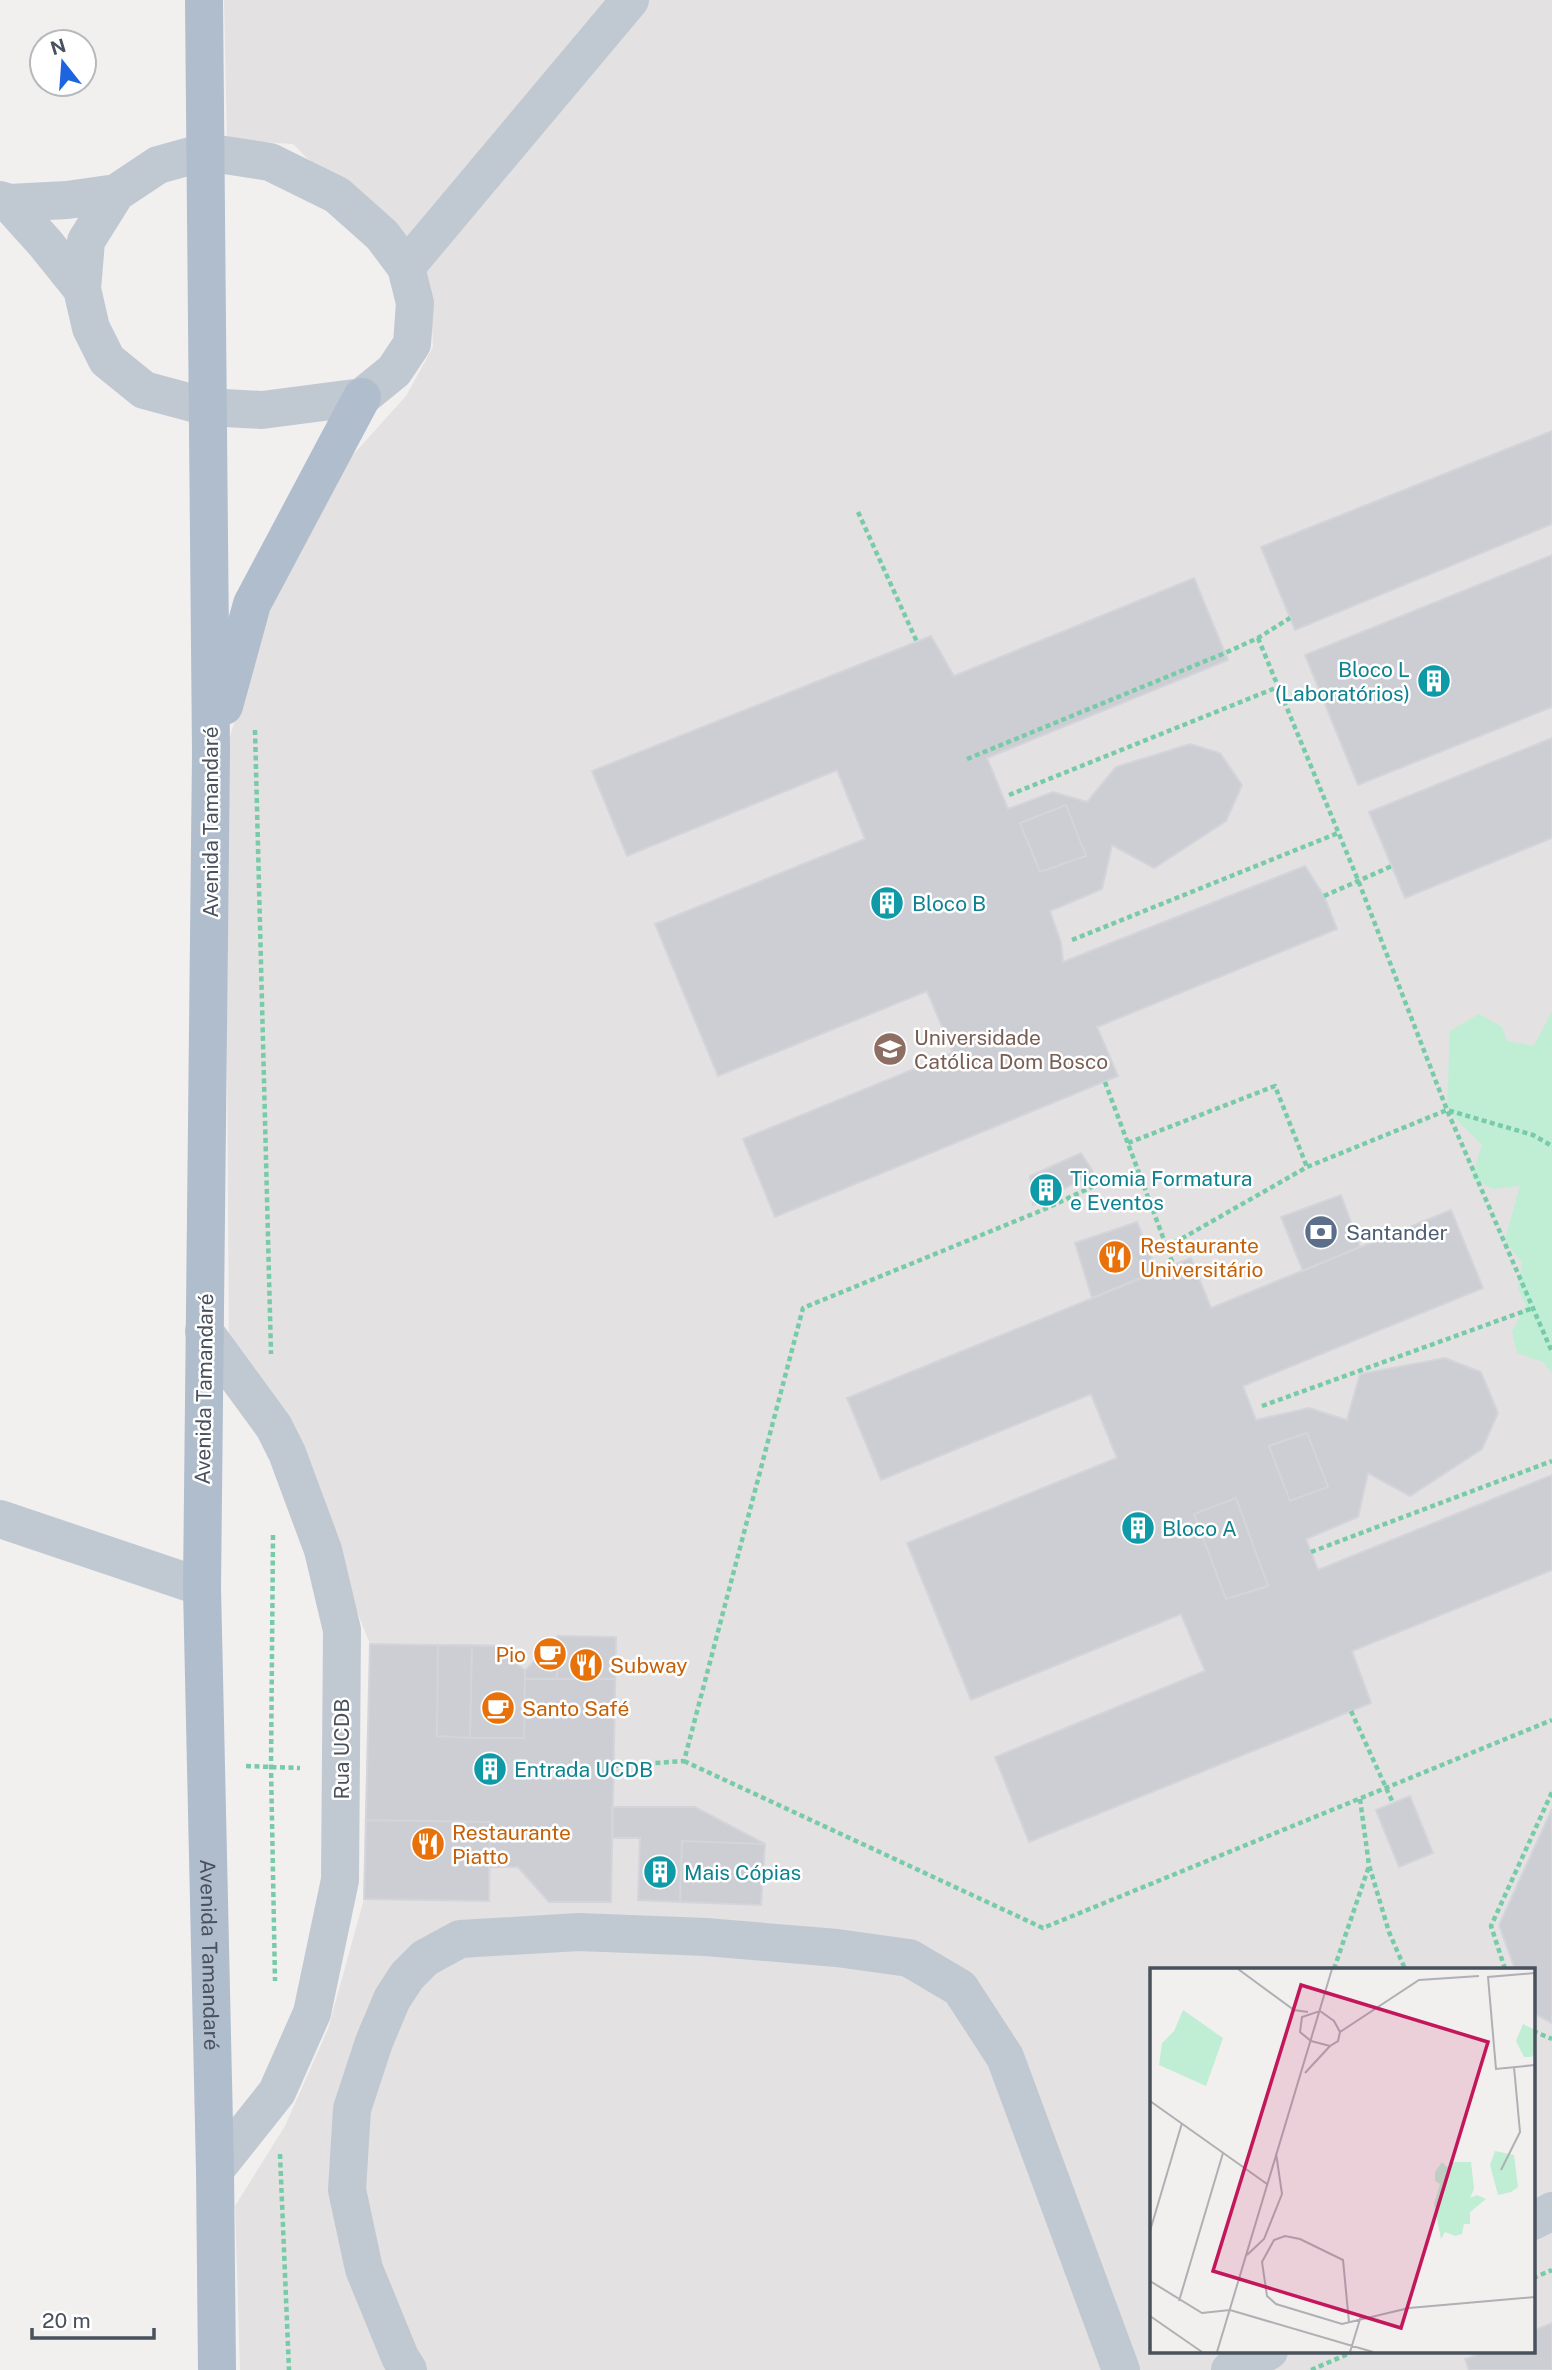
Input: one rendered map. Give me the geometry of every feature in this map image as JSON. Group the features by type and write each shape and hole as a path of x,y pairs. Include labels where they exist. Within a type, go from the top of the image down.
{"main road":[{"name":"Avenida Tamandaré","path":"204,0 211,752 202,1587 217,2370"},
{"path":"211,752 252,604 362,397"}],"street":[{"path":"406,267 630,0"},
{"path":"205,152 270,162 337,195 383,235 406,267 415,303 412,344 394,371 362,397 262,410 207,407 144,390 107,360 91,328 82,289 86,241 116,193 158,165 205,152"},
{"path":"4,201 68,200 116,193"},
{"path":"4,201 45,243 82,289"},
{"name":"Rua UCDB","path":"204,1331 274,1427 287,1453 323,1550 342,1630 340,1880 312,2013 277,2092 215,2169"},
{"path":"0,1519 202,1587"},
{"path":"408,2370 400,2357 365,2269 347,2190 352,2109 374,2042 392,1999 407,1976 425,1958 460,1939 579,1932 706,1937 836,1948 909,1958 960,1987 1005,2057 1121,2370"},
{"path":"1534,2220 1552,2211"},
{"path":"1230,2370 1267,2352"}],"path":[{"path":"858,512 917,642"},
{"path":"967,760 1258,638 1290,618"},
{"path":"1258,638 1447,1110 1552,1352"},
{"path":"1009,795 1278,687"},
{"path":"1072,940 1338,833"},
{"path":"1324,895 1392,866"},
{"path":"1105,1082 1173,1264"},
{"path":"1128,1143 1275,1086 1307,1167"},
{"path":"1167,1247 1307,1167 1447,1110 1533,1135 1552,1146"},
{"path":"684,1761 803,1308 1045,1209 1098,1184 1139,1172"},
{"path":"1262,1406 1533,1308"},
{"path":"1311,1552 1552,1461"},
{"path":"1351,1711 1393,1803"},
{"path":"613,1766 684,1761 1043,1928 1552,1720"},
{"path":"206,1764 341,1769"},
{"path":"1505,1968 1491,1926 1552,1793"},
{"path":"1360,1799 1369,1865 1405,1968"},
{"path":"1334,1968 1369,1865"},
{"path":"1534,2031 1552,2039"},
{"path":"1534,2277 1552,2270"},
{"path":"1311,2370 1353,2352"}],"shaded area":[{"name":"Universidade Católica Dom Bosco","path":"224,0 1552,0 1552,2370 240,2370 235,2206 285,2126 328,2029 364,1899 370,1644 332,1549 229,1345 225,753 265,621 341,468 406,396 433,347 431,304 325,176 293,144 227,140"}],"green space":[{"path":"1552,1011 1552,1373 1543,1362 1517,1353 1512,1332 1526,1305 1518,1288 1522,1263 1505,1240 1520,1186 1493,1189 1471,1178 1482,1145 1447,1110 1450,1031 1479,1014 1502,1027 1507,1041 1534,1046"}],"building":[{"name":"Bloco L (Laboratórios)","path":"1552,431 1552,524 1295,630 1261,547"},
{"name":"Bloco L (Laboratórios)","path":"1552,555 1552,707 1358,785 1305,655"},
{"name":"Bloco B","path":"1194,578 1228,660 987,758 1008,809 1053,792 1087,802 1116,767 1190,744 1220,753 1242,785 1226,821 1154,868 1112,845 1102,889 1050,911 1061,943 1063,962 1305,866 1324,896 1337,929 1097,1027 1118,1076 775,1217 743,1139 953,1053 927,991 718,1076 655,924 865,839 837,770 627,856 592,771 931,636 954,676"},
{"path":"1552,738 1552,838 1405,898 1369,812"},
{"path":"1066,805 1086,856 1040,872 1020,823"},
{"name":"Ticomia Formatura e Eventos","path":"1081,1153 1094,1173 1033,1205 1030,1176"},
{"name":"Santander","path":"1341,1195 1360,1247 1303,1271 1281,1217"},
{"name":"Bloco A","path":"1451,1210 1483,1288 1243,1386 1256,1420 1309,1408 1347,1420 1360,1374 1445,1358 1481,1372 1498,1413 1482,1449 1410,1496 1368,1473 1358,1517 1306,1539 1318,1570 1552,1475 1552,1570 1352,1651 1371,1703 1029,1842 995,1757 1205,1671 1181,1614 971,1700 907,1543 1117,1458 1091,1394 881,1480 847,1398 1191,1258 1211,1308"},
{"name":"Restaurante Universitário","path":"1137,1222 1157,1271 1092,1298 1075,1243"},
{"path":"1307,1433 1328,1487 1290,1501 1269,1446"},
{"path":"1236,1498 1268,1586 1226,1599 1194,1514"},
{"name":"Entrada UCDB","path":"558,1636 616,1637 611,1902 549,1902 518,1867 489,1867 489,1901 364,1899 370,1644 498,1646 525,1671"},
{"name":"Subway","path":"558,1636 616,1637 615,1679 557,1679"},
{"name":"Pio","path":"558,1636 557,1679 525,1679 525,1671"},
{"path":"438,1645 472,1645 470,1738 437,1736"},
{"name":"Santo Safé","path":"472,1645 498,1646 525,1671 524,1738 470,1738"},
{"path":"1410,1796 1433,1853 1399,1867 1376,1810"},
{"name":"Mais Cópias","path":"612,1807 695,1807 765,1844 682,1841 680,1902 638,1900 640,1838 612,1838"},
{"path":"1552,1809 1552,2023 1534,2014 1534,1968 1515,1968 1499,1925"},
{"name":"Restaurante Piatto","path":"366,1820 490,1822 489,1901 364,1899"},
{"path":"682,1841 765,1844 761,1905 680,1902"},
{"path":"1552,2323 1552,2370 1469,2370 1465,2359 1483,2352 1534,2352 1534,2331"}],"place":[{"name":"Bloco L (Laboratórios)","path":"1434,681"},
{"name":"Bloco B","path":"887,903"},
{"name":"Universidade Católica Dom Bosco","path":"890,1049"},
{"name":"Ticomia Formatura e Eventos","path":"1046,1190"},
{"name":"Santander","path":"1321,1232"},
{"name":"Restaurante Universitário","path":"1115,1257"},
{"name":"Bloco A","path":"1138,1528"},
{"name":"Pio","path":"550,1654"},
{"name":"Subway","path":"586,1665"},
{"name":"Santo Safé","path":"498,1708"},
{"name":"Entrada UCDB","path":"490,1769"},
{"name":"Restaurante Piatto","path":"428,1844"},
{"name":"Mais Cópias","path":"660,1872"}]}
